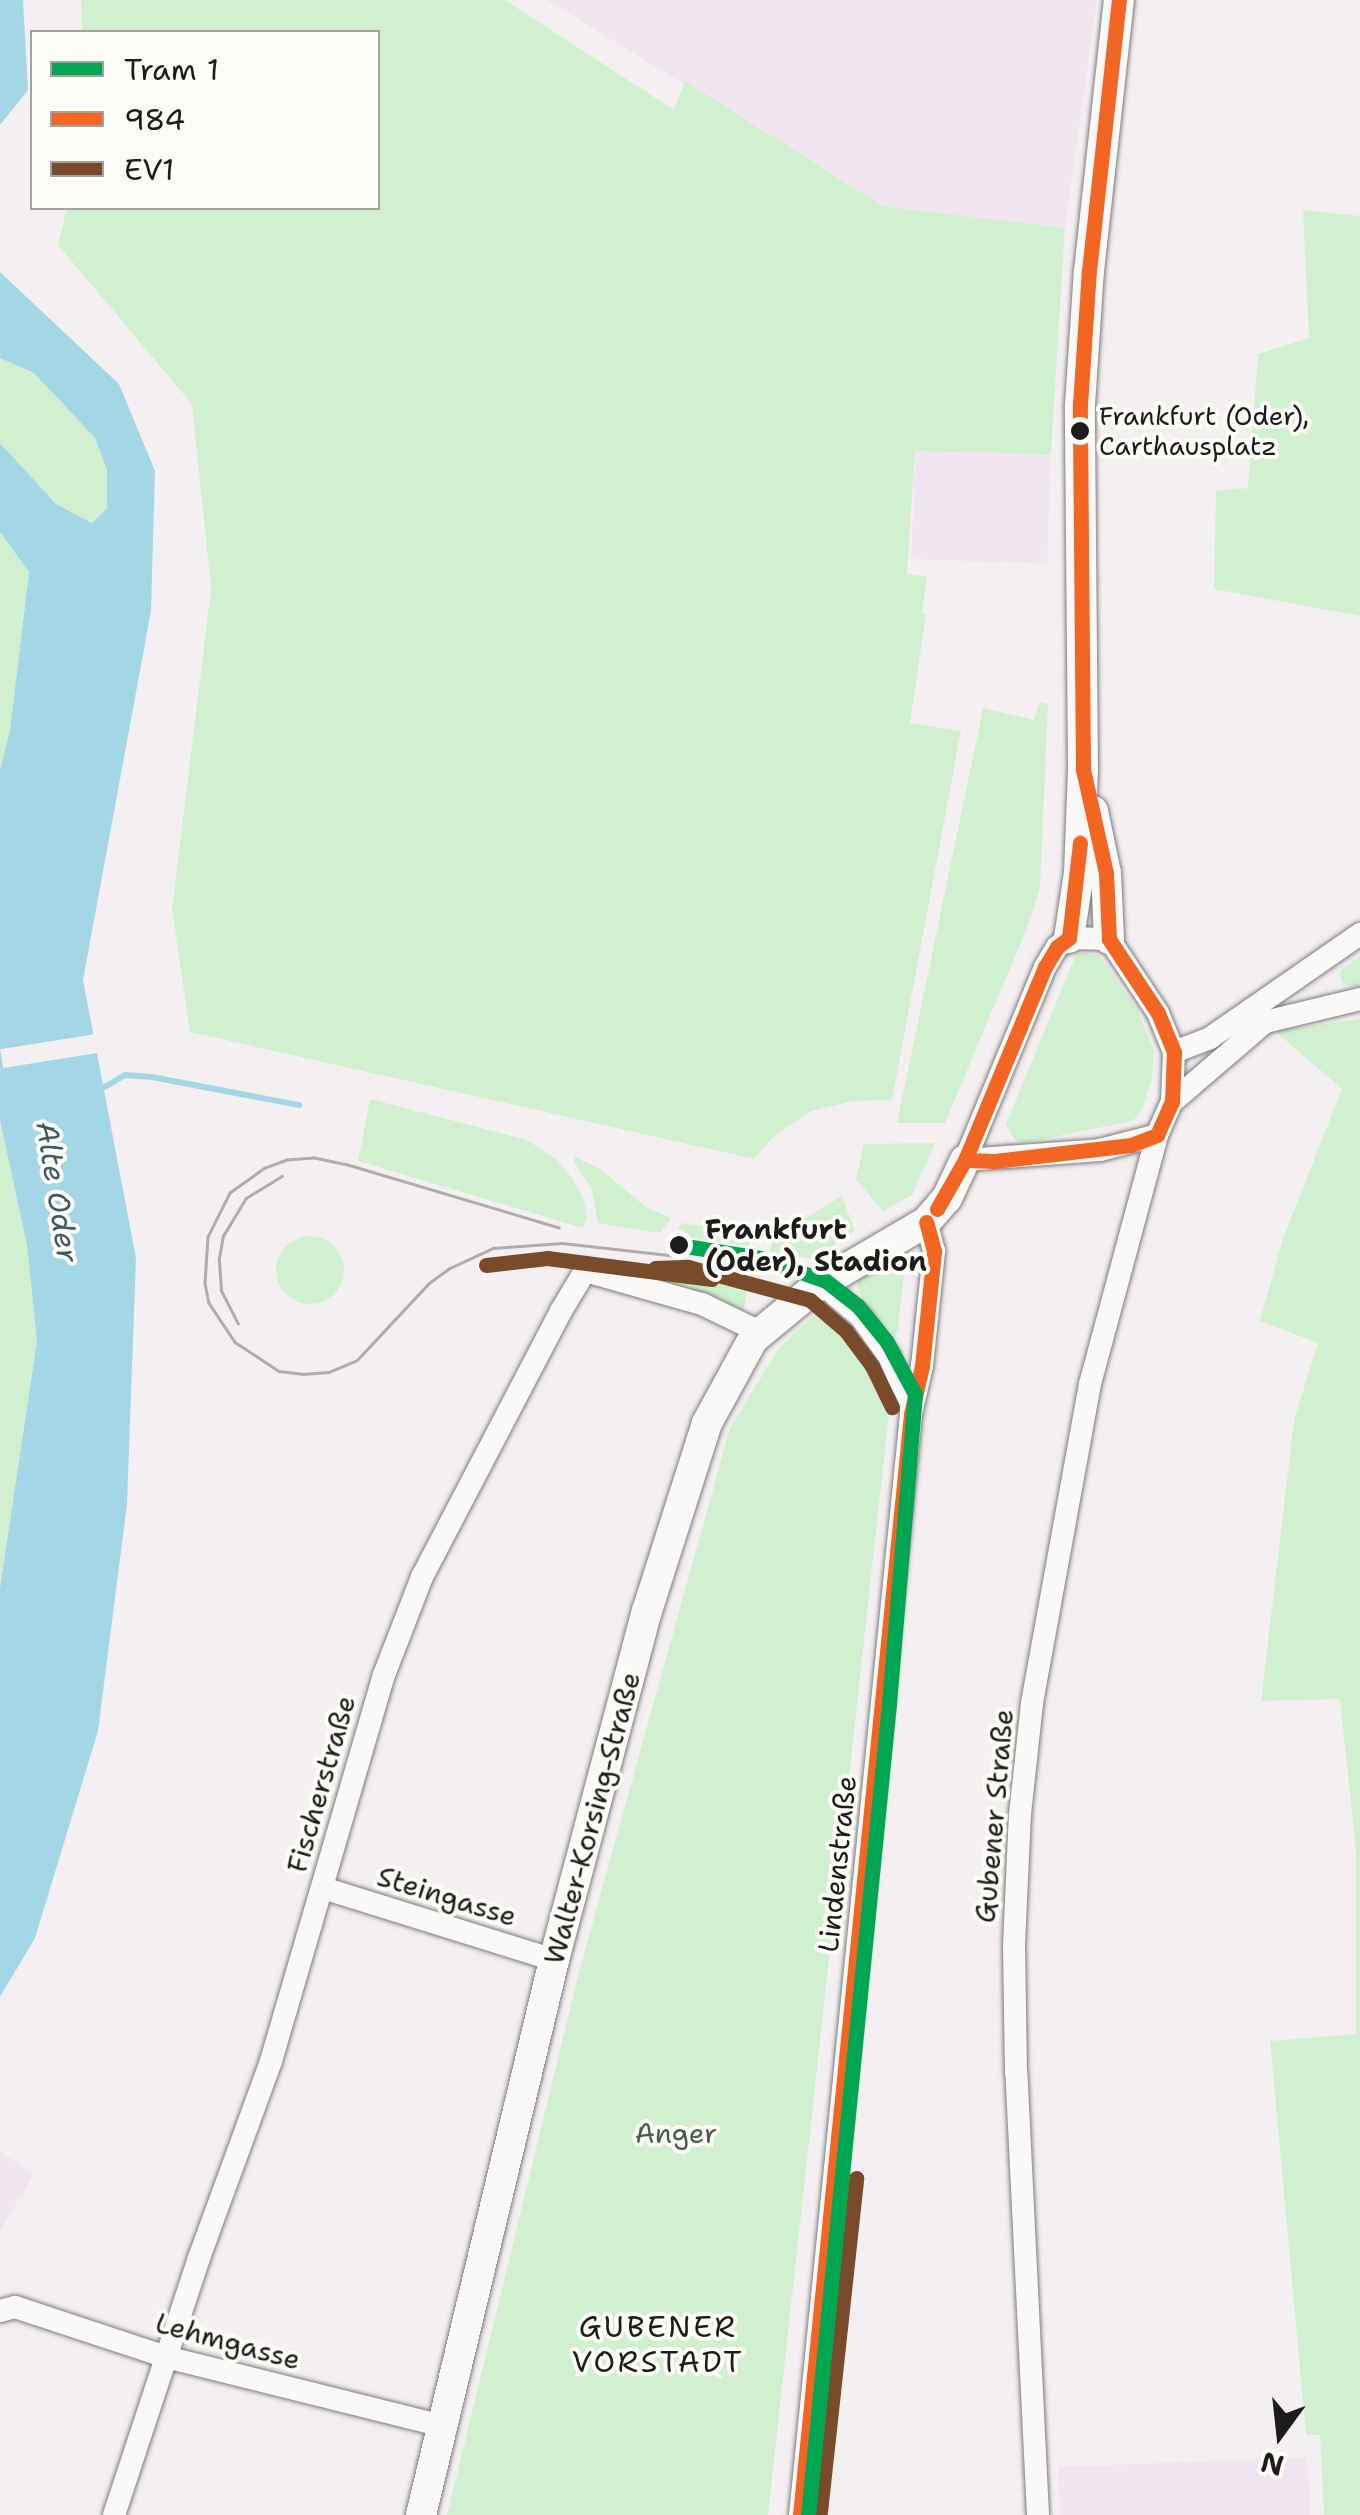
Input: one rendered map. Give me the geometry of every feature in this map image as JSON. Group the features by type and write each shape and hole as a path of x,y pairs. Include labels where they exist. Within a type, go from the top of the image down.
{"street":[{"path":"1069,938 1079,873 1083,769 1080,405 1091,252 1120,0"},
{"path":"1083,769 1106,872 1110,939 1158,1014 1174,1052 1172,1102"},
{"path":"1174,1052 1210,1038 1360,934"},
{"path":"926,1222 947,1198 966,1160 1057,946 1069,938 1110,939"},
{"path":"1265,1001 1360,998"},
{"path":"1172,1102 1265,1022 1360,998"},
{"name":"Gubener Straße","path":"1038,2515 1016,2055 1014,1945 1020,1814 1032,1704 1090,1384 1157,1135 1172,1102"},
{"path":"966,1160 1100,1150 1157,1135"},
{"name":"Walter-Korsing-Straße","path":"421,2515 554,1960 646,1610 707,1423 733,1372 760,1332 821,1283 926,1222"},
{"name":"Lindenstraße","path":"800,2515 911,1414 922,1366 934,1251 926,1222"},
{"name":"Fischerstraße","path":"114,2515 271,2062 384,1675 422,1577 585,1272 702,1304 760,1332"},
{"path":"821,1283 862,1317 889,1356 910,1398 911,1414"},
{"name":"Steingasse","path":"322,1888 554,1960"},
{"name":"Lehmgasse","path":"0,2310 15,2307 166,2357 443,2426"}],"shaded area":[{"path":"547,0 1097,0 1065,228 882,206"},
{"path":"915,451 1051,456 1047,564 911,559"},
{"path":"0,2151 34,2175 0,2231"},
{"path":"1307,2457 1311,2515 1060,2515 1058,2467"}],"green space":[{"path":"81,0 505,0 674,110 685,81 882,206 1065,228 1051,455 915,451 907,574 927,577 922,614 926,615 910,723 961,731 892,1100 853,1101 811,1111 774,1136 754,1159 190,1032 172,909 211,589 192,404 58,245 67,210 380,210 380,30 82,30"},
{"path":"1303,210 1360,216 1360,616 1214,589 1216,491 1248,488 1258,354 1309,338"},
{"path":"0,358 34,373 95,438 107,470 107,508 92,523 56,504 0,443"},
{"path":"0,532 29,571 10,730 0,770"},
{"path":"1040,702 1048,704 1040,888 1027,928 945,1123 897,1123 983,708 1034,720"},
{"path":"1077,952 1099,955 1138,1011 1154,1052 1152,1077 1142,1110 1133,1121 1023,1143 1015,1140 1006,1124"},
{"path":"1360,956 1360,987 1343,984 1339,972"},
{"path":"1360,1019 1360,2515 1324,2515 1320,2435 1306,2435 1270,2041 1356,2034 1356,1851 1340,1699 1261,1701 1294,1420 1318,1343 1260,1321 1283,1238 1342,1089 1275,1031"},
{"path":"370,1099 527,1140 557,1160 572,1178 584,1200 587,1217 583,1228 358,1161"},
{"path":"0,1120 27,1245 37,1341 0,1588"},
{"path":"935,1143 912,1195 883,1211 856,1180 864,1144"},
{"path":"576,1157 600,1169 646,1207 671,1218 660,1233 598,1223 591,1187 573,1161"},
{"path":"842,1196 855,1231 812,1259 770,1252 775,1228 793,1225"},
{"path":"680,1223 751,1233 749,1246 678,1236"},
{"path":"310,1236 334,1246 344,1270 334,1294 310,1304 286,1294 276,1270 286,1246"},
{"path":"907,1247 895,1338 862,1300 856,1277"},
{"path":"592,1260 740,1285 747,1291 743,1312 723,1300 598,1266"},
{"name":"Anger","path":"826,1304 877,1364 889,1414 768,2515 447,2515 580,1968 730,1428 779,1348"}],"water":[{"path":"0,0 23,0 28,90 0,125"},
{"name":"Alte Oder","path":"0,272 119,384 155,471 151,611 83,980 136,1258 127,1504 98,1731 35,1938 0,1997 0,1588 37,1341 27,1245 0,1120 0,770 10,730 29,572 0,532 0,443 56,504 92,523 107,508 107,470 95,438 34,373 0,358"}],"pier":[{"path":"96,1034 99,1053 3,1068 0,1049"}],"waterway":[{"path":"101,1089 125,1075 152,1077 299,1105"}],"tram line":[{"path":"559,1228 347,1165 314,1158 287,1160 265,1168 230,1193 208,1237 205,1283 209,1303 235,1342 279,1371 302,1374 329,1372 357,1360 429,1283 448,1269 493,1248 562,1243 677,1256"},
{"path":"238,1324 221,1290 219,1258 223,1236 246,1198 282,1176"},
{"name":"1","path":"679,1245 760,1258 826,1281 858,1306 887,1342 915,1394 889,1704 808,2515"}],"transit line":[{"name":"984","path":"965,1160 995,1161 1131,1145 1157,1135 1172,1102 1174,1052 1158,1013 1109,939 1106,873 1083,769 1080,405 1089,271 1119,0"},
{"name":"984","path":"937,1209 965,1160 1045,967 1057,947 1069,938 1080,843"},
{"name":"984","path":"800,2515 911,1414 922,1366 934,1251 926,1222"},
{"name":"EV1","path":"486,1265 547,1258 712,1279"},
{"name":"EV1","path":"655,1268 688,1267 810,1300 846,1331 872,1366 892,1407"},
{"name":"EV1","path":"820,2512 856,2178"}],"place":[{"name":"Frankfurt (Oder), Carthausplatz","path":"1080,431"},
{"name":"Frankfurt (Oder), Stadion","path":"679,1245"}],"district":[{"name":"GUBENER VORSTADT","path":"658,2344"}]}
